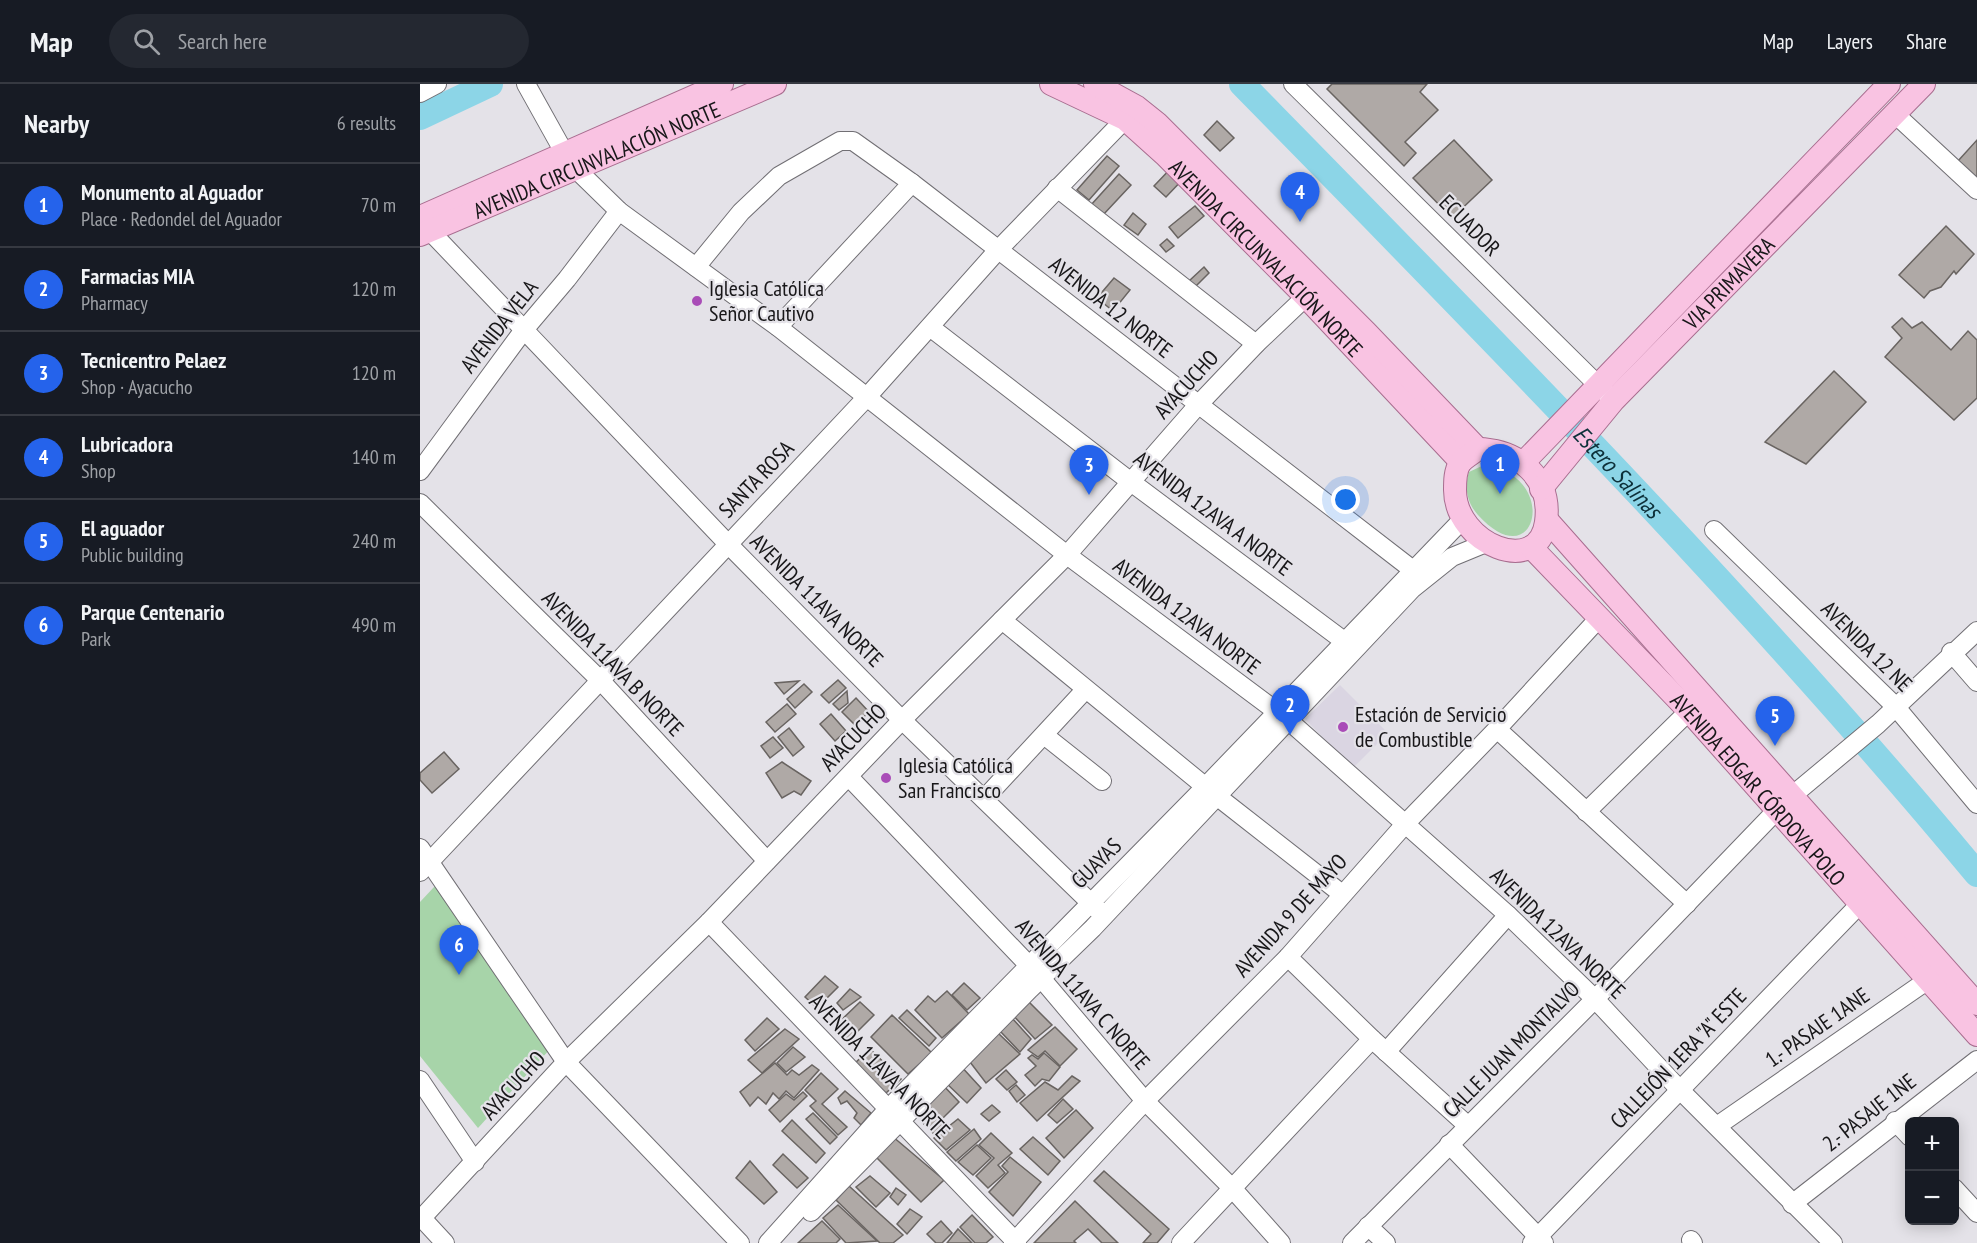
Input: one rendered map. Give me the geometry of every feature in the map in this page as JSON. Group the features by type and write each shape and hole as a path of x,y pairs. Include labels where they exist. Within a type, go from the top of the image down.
{"main road":[{"name":"AVENIDA CIRCUNVALACIÓN NORTE","path":"571,162 722,84"},
{"name":"AVENIDA CIRCUNVALACIÓN NORTE","path":"423,228 571,162 775,84"},
{"name":"AVENIDA CIRCUNVALACIÓN NORTE","path":"1051,84 1131,113"},
{"name":"AVENIDA CIRCUNVALACIÓN NORTE","path":"1095,84 1131,113 1312,291 1469,456"},
{"name":"VIA PRIMAVERA","path":"1524,462 1889,84"},
{"name":"VIA PRIMAVERA","path":"1541,489 1563,459 1614,400 1924,84"},
{"path":"1511,454 1524,462 1541,489 1546,520 1543,536 1531,547 1505,550 1486,543 1462,520 1455,496 1455,476 1469,456 1511,454"},
{"name":"AVENIDA EDGAR CÓRDOVA POLO","path":"1546,520 1785,802 1936,975 1977,1035"},
{"name":"AVENIDA EDGAR CÓRDOVA POLO","path":"1531,547 1689,711 1785,802 1859,905 1936,975 1977,1004"}],"street":[{"path":"420,93 437,84"},
{"name":"AVENIDA 12AVA NORTE","path":"526,84 571,162 619,211 778,327 1067,555 1282,716 1508,915 1594,999 1680,1090 1833,1243"},
{"name":"ECUADOR","path":"1298,86 1614,400"},
{"name":"SANTA ROSA","path":"424,860 601,681 866,398 998,250 1131,113"},
{"path":"1895,114 1977,190"},
{"name":"AVENIDA 12 NORTE","path":"696,267 741,212 779,176 840,141 853,141 912,183 1419,574"},
{"path":"778,327 912,183"},
{"path":"1057,188 1256,344"},
{"name":"AVENIDA VELA","path":"420,471 522,331 567,279 619,211"},
{"name":"AVENIDA 11AVA NORTE","path":"423,228 728,544 902,720 1105,916"},
{"name":"AYACUCHO","path":"421,1218 566,1062 709,922 902,720 1067,555 1198,405 1256,344 1312,291"},
{"name":"AVENIDA 12AVA A NORTE","path":"930,327 1348,646"},
{"name":"AVENIDA 11AVA B NORTE","path":"420,503 601,681 768,861"},
{"name":"GUAYAS","path":"1035,972 1105,916 1211,792 1419,574 1462,520"},
{"name":"AVENIDA 12 NE","path":"1714,530 1895,706 1977,804"},
{"name":"GUAYAS","path":"1419,574 1486,543"},
{"name":"AVENIDA 9 DE MAYO","path":"1015,1242 1145,1101 1288,957 1406,823 1497,729 1600,617"},
{"path":"1002,620 1211,792 1342,894"},
{"name":"CALLE JUAN MONTALVO","path":"1352,1243 1785,802 1878,724 1951,652 1977,631"},
{"path":"1951,652 1977,682"},
{"path":"984,799 1085,690"},
{"path":"1586,812 1689,711"},
{"path":"1497,729 1687,904"},
{"path":"1044,735 1102,781"},
{"name":"AVENIDA 11AVA C NORTE","path":"849,777 1035,972 1145,1101 1232,1188 1281,1243"},
{"name":"GUAYAS","path":"768,1243 1035,972 1090,903 1211,792"},
{"path":"424,860 566,1062 740,1243"},
{"name":"CALLEJÓN 1ERA \"A\" ESTE","path":"1538,1241 1859,905"},
{"path":"1386,1052 1508,915"},
{"name":"AVENIDA 11AVA A NORTE","path":"709,922 1015,1242"},
{"path":"1288,957 1372,1039 1467,1125"},
{"name":"1.- PASAJE 1ANE","path":"1717,1126 1936,975"},
{"path":"1181,1243 1372,1039"},
{"name":"2.- PASAJE 1NE","path":"1792,1204 1895,1121 1977,1060"},
{"path":"420,1080 475,1162"},
{"name":"GUAYAS","path":"781,1243 894,1115"},
{"path":"1895,1121 1905,1132"},
{"path":"1449,1144 1538,1241"},
{"path":"1959,1193 1977,1213"},
{"path":"421,1218 445,1243"},
{"path":"1368,1226 1386,1243"}],"shaded area":[{"path":"1340,685 1388,733 1353,768 1305,719"}],"green space":[{"path":"1484,465 1508,473 1524,486 1531,502 1532,518 1526,530 1515,536 1498,532 1478,515 1471,505 1467,483 1469,472"},
{"path":"435,886 551,1048 478,1128 420,1056 420,902"}],"building":[{"path":"1332,84 1427,84 1420,92 1438,110 1405,142 1416,153 1404,166 1327,89"},
{"path":"1217,121 1234,138 1220,151 1204,135"},
{"path":"1454,140 1492,180 1452,218 1413,178"},
{"path":"1977,140 1977,179 1958,161"},
{"path":"1107,156 1119,166 1089,200 1077,190"},
{"path":"1174,165 1186,176 1166,197 1154,186"},
{"path":"1119,174 1131,185 1103,215 1091,205"},
{"path":"1195,206 1204,216 1178,238 1169,227"},
{"path":"1133,213 1146,224 1138,235 1124,225"},
{"path":"1946,226 1974,254 1956,274 1954,271 1941,287 1930,291 1924,298 1899,275"},
{"path":"1167,239 1174,246 1166,252 1160,245"},
{"path":"1204,267 1209,273 1195,287 1189,281"},
{"path":"1114,278 1130,290 1113,311 1097,298"},
{"path":"1902,318 1912,328 1922,322 1951,350 1968,331 1977,340 1977,398 1954,420 1885,357 1902,338 1892,327"},
{"path":"1834,371 1866,402 1806,464 1765,442"},
{"path":"838,680 846,688 829,703 821,695"},
{"path":"799,681 784,694 775,683"},
{"path":"804,684 812,692 795,708 787,699"},
{"path":"847,691 848,703 839,710 833,704"},
{"path":"856,698 869,712 855,725 842,712"},
{"path":"787,704 796,714 775,732 766,722"},
{"path":"831,714 846,731 835,741 820,724"},
{"path":"789,728 804,747 793,756 778,737"},
{"path":"773,737 783,748 770,758 761,746"},
{"path":"444,752 459,769 432,793 420,780 420,773"},
{"path":"782,762 811,781 801,795 794,791 782,798 766,773"},
{"path":"825,976 838,987 817,1008 805,997"},
{"path":"964,983 980,998 967,1010 952,995"},
{"path":"850,989 861,997 843,1010 837,1003"},
{"path":"947,991 969,1014 942,1038 915,1010 928,996 935,1002"},
{"path":"1026,999 1052,1025 1035,1039 1012,1014"},
{"path":"860,1002 874,1015 849,1040 835,1026"},
{"path":"907,1010 936,1038 929,1046 899,1018"},
{"path":"892,1015 932,1053 908,1074 871,1037"},
{"path":"767,1018 779,1029 755,1051 745,1040"},
{"path":"1012,1018 1031,1039 1020,1052 1000,1031"},
{"path":"1055,1027 1077,1049 1060,1066 1045,1051 1038,1057 1028,1050"},
{"path":"785,1029 799,1039 762,1073 748,1060"},
{"path":"998,1033 1020,1054 986,1083 970,1062"},
{"path":"793,1047 805,1057 786,1072 777,1063"},
{"path":"870,1049 901,1079 886,1093 854,1064"},
{"path":"1044,1053 1060,1067 1049,1081 1042,1079 1035,1086 1025,1075 1036,1066 1028,1058 1032,1055 1038,1059"},
{"path":"775,1063 787,1075 792,1070 799,1075 812,1065 819,1070 794,1098 786,1091 779,1099 773,1093 766,1104 758,1097 750,1106 740,1092"},
{"path":"959,1064 981,1088 967,1103 944,1081"},
{"path":"1006,1070 1017,1082 1007,1090 996,1079"},
{"path":"821,1073 838,1089 822,1104 847,1127 838,1135 810,1106 816,1101 805,1090"},
{"path":"1072,1076 1080,1081 1037,1121 1020,1103 1045,1082 1058,1090"},
{"path":"941,1083 959,1102 942,1119 924,1100"},
{"path":"1016,1085 1025,1095 1017,1102 1009,1091"},
{"path":"845,1091 871,1113 861,1125 854,1118 857,1113 847,1101 841,1104 838,1098"},
{"path":"803,1092 807,1096 780,1122 769,1110 786,1094 794,1100"},
{"path":"1063,1099 1073,1109 1057,1123 1048,1115"},
{"path":"992,1105 1000,1112 989,1121 981,1114"},
{"path":"1076,1110 1093,1128 1064,1158 1046,1138"},
{"path":"932,1112 946,1124 934,1134 922,1122"},
{"path":"813,1113 837,1137 830,1144 806,1119"},
{"path":"958,1119 970,1130 946,1150 934,1138"},
{"path":"792,1120 825,1153 816,1163 782,1131"},
{"path":"974,1129 981,1139 956,1161 947,1152"},
{"path":"991,1133 1012,1153 998,1165 1005,1173 988,1188 976,1176 994,1158 979,1145"},
{"path":"892,1136 944,1180 921,1202 874,1155"},
{"path":"1033,1137 1060,1161 1048,1175 1020,1149"},
{"path":"977,1145 991,1158 973,1175 958,1162"},
{"path":"783,1154 808,1178 797,1188 773,1165"},
{"path":"1010,1157 1041,1182 1013,1216 989,1192 1008,1172 1002,1166"},
{"path":"750,1161 777,1192 764,1204 736,1178"},
{"path":"1104,1171 1169,1229 1157,1243 1143,1243 1151,1234 1094,1181"},
{"path":"870,1176 890,1193 876,1207 856,1187"},
{"path":"849,1186 903,1235 893,1243 880,1243 836,1200"},
{"path":"896,1188 906,1195 898,1205 890,1197"},
{"path":"1075,1201 1118,1243 1102,1243 1088,1229 1074,1241 1076,1243 1034,1243"},
{"path":"838,1205 877,1241 846,1243 823,1218"},
{"path":"910,1209 922,1217 907,1234 897,1224"},
{"path":"972,1215 993,1237 986,1243 975,1243 960,1227"},
{"path":"822,1221 840,1239 836,1243 798,1243"},
{"path":"941,1221 952,1233 942,1243 936,1243 927,1234"},
{"path":"958,1229 972,1243 947,1243"}],"waterway":[{"name":"Estero Salinas","path":"420,117 490,84"},
{"name":"Estero Salinas","path":"1242,84 1525,374 1710,570 1890,771 1977,874"}],"place":[{"name":"Lubricadora","path":"1300,222"},
{"name":"Iglesia Católica Señor Cautivo","path":"697,301"},
{"name":"Monumento al Aguador","path":"1500,494"},
{"name":"Tecnicentro Pelaez","path":"1089,495"},
{"name":"Estación de Servicio de Combustible","path":"1343,727"},
{"name":"Farmacias MIA","path":"1290,735"},
{"name":"El aguador","path":"1775,746"},
{"name":"Iglesia Católica San Francisco","path":"886,778"},
{"name":"Parque Centenario","path":"459,975"}]}
